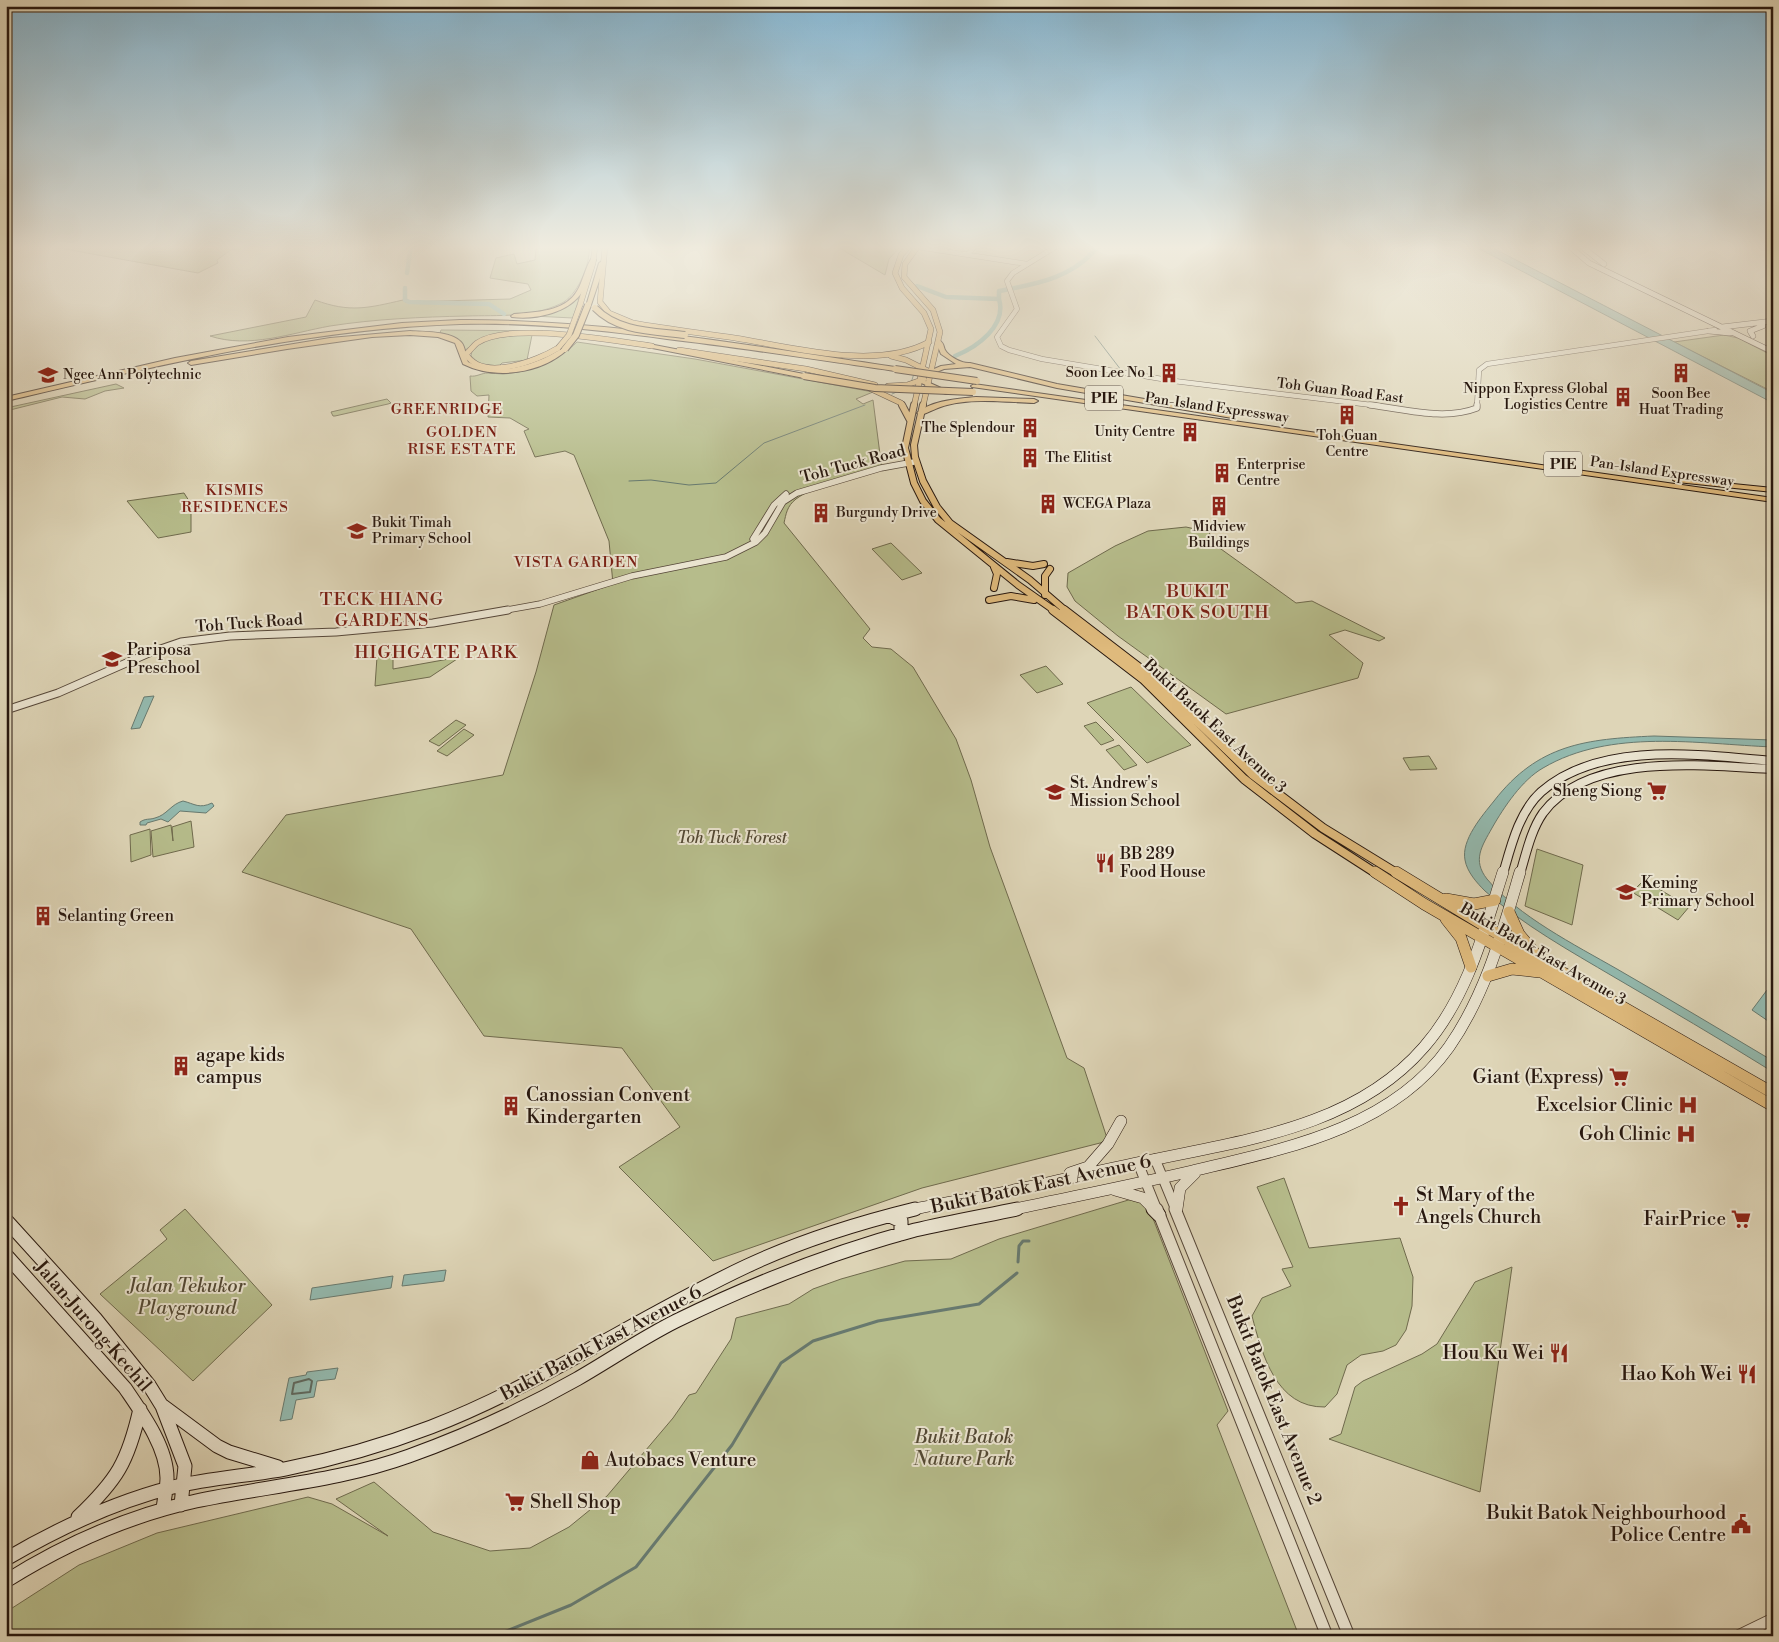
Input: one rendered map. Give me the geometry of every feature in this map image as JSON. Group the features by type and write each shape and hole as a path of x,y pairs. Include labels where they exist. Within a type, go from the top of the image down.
{"highway":[{"path":"295,336 382,323"},
{"name":"Pan-Island Expressway","path":"6,399 214,351 295,336 420,323 461,323"},
{"name":"Pan-Island Expressway","path":"538,323 605,328 805,356 974,386 1773,500"},
{"path":"180,365 314,343 417,333 439,334 452,339 460,345 465,363 476,368 492,371 528,367 548,359 576,335 581,323"},
{"path":"610,323 656,327"},
{"path":"614,323 805,356"},
{"name":"Pan-Island Expressway","path":"6,406 180,365 324,337 428,328 528,327 576,330 894,372"},
{"path":"635,338 772,364"},
{"path":"938,342 945,354 962,365"},
{"path":"644,345 870,387 974,386 1036,401"},
{"path":"1172,415 1036,401 978,400 956,397 925,376 943,367 962,365 1057,386 1232,416"},
{"name":"Pan-Island Expressway","path":"974,386 1232,416 1773,495"},
{"path":"921,413 941,404 978,400"},
{"path":"1585,473 1773,506"},
{"path":"1677,480 1773,490"}],"main road":[{"path":"573,323 569,334 561,349 534,361 507,367 474,364 468,359 466,354 473,345 482,340 499,336 520,334 564,335 644,345 818,371 893,386 925,376"},
{"path":"637,323 828,353 876,354 908,352 922,348 930,342"},
{"path":"925,376 931,329 929,323"},
{"path":"925,376 938,342 940,332 937,323"},
{"path":"1708,323 1710,324 1707,330 1752,338"},
{"path":"1716,323 1752,338 1773,352"},
{"path":"1720,323 1773,346"},
{"path":"1729,327 1773,323"},
{"path":"1752,338 1750,331 1773,323"},
{"path":"1729,327 1762,326"},
{"path":"876,354 906,360 925,376"},
{"name":"Bukit Batok East Avenue 3","path":"925,376 921,413 914,445 915,459 922,481 948,521 1030,580 1046,600 1144,679 1244,778 1336,848 1441,914 1498,946 1546,968 1773,1094"},
{"name":"Bukit Batok East Avenue 3","path":"925,376 906,438 907,460 914,483 932,514 950,532 1018,585 1046,600 1150,676 1265,785 1323,828 1502,936 1546,968 1773,1106"},
{"path":"846,378 898,402 910,420"},
{"path":"989,600 1007,595 1046,600 1045,576 1047,566 1033,566 1002,561"},
{"path":"993,565 997,574 994,588"},
{"name":"Bukit Batok East Avenue 6","path":"71,1523 119,1502 184,1484 282,1469 336,1457 406,1437 483,1406 747,1266 808,1242 890,1216 1155,1159 1215,1148 1303,1126 1352,1105 1383,1085 1404,1068 1433,1039 1450,1012 1484,938 1514,839 1528,806 1544,787 1574,771 1616,758 1652,755 1773,761"},
{"name":"Bukit Batok East Avenue 6","path":"6,1581 54,1552 100,1531 163,1509 295,1484 404,1458 432,1448 515,1411 565,1386 672,1324 835,1256 901,1234 1163,1178 1309,1142 1360,1122 1391,1103 1424,1076 1462,1031 1488,976 1532,836 1544,810 1573,788 1600,774 1644,766 1773,769"},
{"path":"1437,897 1465,903 1496,896"},
{"path":"1510,907 1519,934 1546,968"},
{"path":"1441,914 1461,938 1471,967"},
{"path":"1488,976 1512,969 1546,968"},
{"path":"1060,1180 1063,1176 1088,1167 1108,1144 1121,1121"},
{"path":"1176,1209 1176,1193 1181,1184 1187,1177 1204,1168"},
{"path":"1109,1189 1129,1192 1142,1198 1159,1215"},
{"path":"890,1216 901,1221 903,1229 901,1234"},
{"name":"Jalan Jurong Kechil","path":"6,1220 108,1334 162,1406 185,1466 180,1505"},
{"name":"Jalan Jurong Kechil","path":"6,1255 125,1388 140,1408 161,1454 167,1475 163,1509"},
{"path":"162,1406 229,1452 282,1469"},
{"path":"6,1559 71,1523 108,1489 119,1476 132,1446 140,1408"}],"street":[{"name":"Toh Guan Road East","path":"1007,323 998,335 997,340 1006,349 1021,354 1157,379 1447,415 1461,414 1476,408 1478,370 1483,365 1729,327"},
{"name":"Toh Tuck Road","path":"6,705 86,678 148,649 180,639 233,631 376,630 433,623 540,604 632,576 726,557 756,542 764,533 780,506 791,496 811,487 915,459"},
{"name":"Toh Tuck Road","path":"6,710 58,693 149,653 181,642 277,632"},
{"name":"Bukit Batok East Avenue 2","path":"1155,1159 1349,1636"},
{"path":"1138,1163 1327,1636"},
{"path":"1215,1352 1232,1347"},
{"path":"1738,1636 1773,1619"}],"green space":[{"path":"278,323 359,323 255,340 225,340 210,336"},
{"path":"441,330 543,331 477,341 464,351 448,335 440,333"},
{"path":"532,335 527,360 502,363 499,366 480,364 471,356 473,349 487,340 506,336"},
{"path":"1724,335 1738,338 1773,356 1773,392 1674,342"},
{"name":"Toh Tuck Forest","path":"577,342 695,359 873,392 856,399 863,404 873,400 882,470 825,485 804,494 791,504 787,510 784,523 870,629 863,638 872,647 891,649 913,667 956,739 971,780 990,847 1067,1058 1084,1068 1108,1141 922,1188 713,1261 619,1167 680,1127 622,1048 484,1036 411,929 242,872 286,815 503,775 536,672 554,605 613,584 609,541 574,455 565,451 535,457 524,431 529,429 510,418 488,417 489,395 477,396 471,391 470,376 486,373 513,373 534,368 553,360"},
{"path":"116,384 124,388 105,391 85,399 62,397 6,411 6,408"},
{"path":"387,399 391,403 335,416 331,412"},
{"path":"184,493 191,504 191,532 158,538 127,501"},
{"path":"1186,527 1209,532 1214,544 1296,603 1312,601 1385,638 1379,641 1345,630 1329,635 1363,663 1358,678 1226,714 1118,636 1075,601 1067,587 1068,573 1115,546 1148,531"},
{"path":"891,543 922,573 902,580 872,549"},
{"path":"393,654 393,669 460,657 430,677 375,686 377,657"},
{"path":"1046,666 1063,684 1037,693 1020,675"},
{"path":"1131,687 1191,745 1147,763 1087,703"},
{"path":"456,720 466,725 439,746 429,741"},
{"path":"1096,722 1114,740 1101,745 1084,726"},
{"path":"464,729 474,735 447,756 437,751"},
{"path":"1119,745 1137,765 1124,770 1106,750"},
{"path":"1429,756 1437,769 1410,770 1403,758"},
{"path":"191,821 194,847 153,857 151,831 171,825 173,841 172,827"},
{"path":"150,829 151,855 131,862 130,835"},
{"path":"1537,849 1583,865 1572,925 1525,906"},
{"path":"1644,880 1689,907 1678,920 1632,892"},
{"path":"1284,1178 1309,1248 1400,1238 1413,1277 1412,1306 1406,1330 1396,1345 1383,1351 1361,1355 1347,1365 1337,1394 1325,1407 1308,1405 1294,1399 1283,1389 1267,1362 1252,1316 1262,1298 1291,1286 1282,1269 1293,1267 1257,1187"},
{"name":"Bukit Batok Nature Park","path":"1135,1198 1147,1203 1228,1411 1217,1425 1299,1636 6,1636 6,1612 79,1565 157,1533 308,1497 332,1504 388,1536 336,1499 374,1482 433,1532 490,1551 530,1548 569,1527 607,1496 673,1418 689,1395 696,1393 731,1339 736,1318 789,1304 813,1289 841,1279 905,1261 951,1259 999,1239"},
{"name":"Jalan Tekukor Playground","path":"185,1209 272,1305 193,1381 100,1294 167,1239 160,1230"},
{"path":"1512,1267 1480,1492 1329,1439 1341,1434 1355,1387 1363,1381 1422,1354 1437,1344 1475,1282"}],"water":[{"path":"1620,323 1637,323 1773,393 1773,403"},
{"path":"154,696 140,728 131,729 144,697"},
{"path":"1654,736 1773,740 1773,747 1655,741 1597,747 1569,755 1535,773 1502,811 1480,853 1479,859 1482,872 1500,893 1548,929 1773,1061 1773,1072 1531,926 1485,891 1473,877 1466,864 1466,844 1478,821 1511,782 1528,767 1546,756 1565,748 1585,743 1606,739"},
{"path":"183,801 200,806 212,803 214,806 206,813 180,811 168,822 161,819 146,825 140,825 140,822 159,817 175,804"},
{"path":"1767,990 1773,993 1771,1023 1752,1010"},
{"path":"446,1270 444,1281 402,1286 404,1275"},
{"path":"393,1276 391,1288 310,1300 312,1288"},
{"path":"338,1368 335,1379 317,1381 314,1397 296,1400 292,1419 280,1421 289,1378 306,1375 307,1372"}],"waterway":[{"path":"955,356 981,341 996,323"},
{"path":"1095,336 1121,370"},
{"path":"911,383 916,367"},
{"path":"892,394 899,391"},
{"path":"629,481 651,480 689,485 716,483 764,443 865,405"},
{"path":"1018,1262 1019,1246 1023,1241 1029,1241"},
{"path":"494,1636 571,1605 636,1567 732,1445 781,1363 813,1341 878,1321 979,1304 1017,1273"}],"place":[{"name":"Soon Lee No 1","path":"1169,373"},
{"name":"Soon Bee Huat Trading","path":"1681,373"},
{"name":"Ngee Ann Polytechnic","path":"48,375"},
{"name":"Nippon Express Global Logistics Centre","path":"1623,397"},
{"name":"Toh Guan Centre","path":"1347,415"},
{"name":"The Splendour","path":"1030,428"},
{"name":"Unity Centre","path":"1190,432"},
{"name":"The Elitist","path":"1030,458"},
{"name":"Enterprise Centre","path":"1222,473"},
{"name":"WCEGA Plaza","path":"1048,504"},
{"name":"Midview Buildings","path":"1219,506"},
{"name":"Burgundy Drive","path":"821,513"},
{"name":"Bukit Timah Primary School","path":"357,531"},
{"name":"Pariposa Preschool","path":"112,659"},
{"name":"Sheng Siong","path":"1657,791"},
{"name":"St. Andrew's Mission School","path":"1055,792"},
{"name":"BB 289 Food House","path":"1105,863"},
{"name":"Keming Primary School","path":"1626,892"},
{"name":"Selanting Green","path":"43,916"},
{"name":"agape kids campus","path":"181,1066"},
{"name":"Giant (Express)","path":"1619,1077"},
{"name":"Excelsior Clinic","path":"1688,1105"},
{"name":"Canossian Convent Kindergarten","path":"511,1106"},
{"name":"Goh Clinic","path":"1686,1134"},
{"name":"St Mary of the Angels Church","path":"1401,1206"},
{"name":"FairPrice","path":"1741,1219"},
{"name":"Hou Ku Wei","path":"1559,1353"},
{"name":"Hao Koh Wei","path":"1747,1374"},
{"name":"Autobacs Venture","path":"590,1460"},
{"name":"Shell Shop","path":"515,1502"},
{"name":"Bukit Batok Neighbourhood Police Centre","path":"1741,1524"}],"district":[{"name":"GREENRIDGE","path":"447,409"},
{"name":"GOLDEN RISE ESTATE","path":"462,440"},
{"name":"KISMIS RESIDENCES","path":"235,498"},
{"name":"VISTA GARDEN","path":"576,562"},
{"name":"BUKIT BATOK SOUTH","path":"1198,601"},
{"name":"TECK HIANG GARDENS","path":"382,609"},
{"name":"HIGHGATE PARK","path":"436,652"}]}
